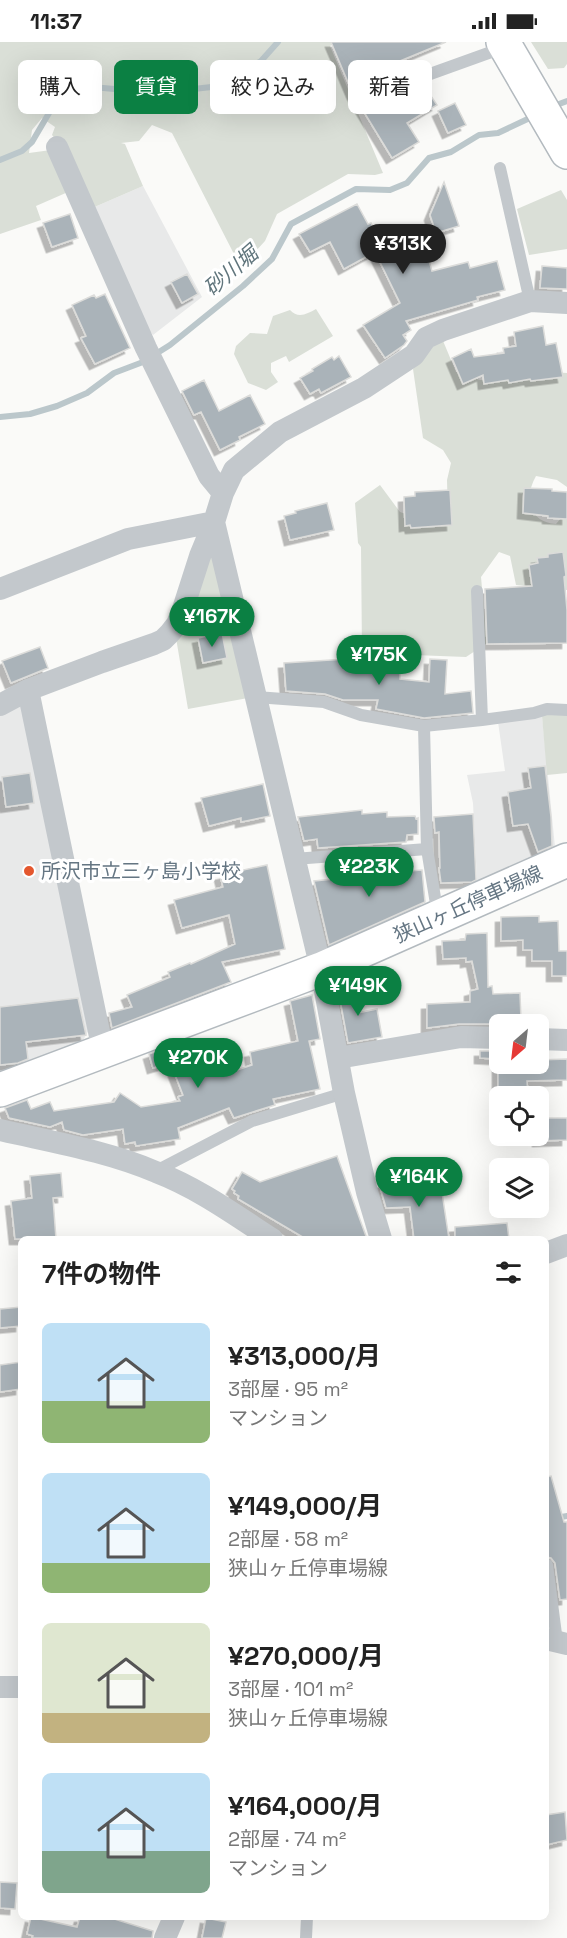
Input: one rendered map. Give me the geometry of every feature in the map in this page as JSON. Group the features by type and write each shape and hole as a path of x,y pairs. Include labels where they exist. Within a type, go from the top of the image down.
{"main road":[{"path":"505,44 567,152"},
{"name":"狭山ヶ丘停車場線","path":"0,1090 321,969 567,860"}],"street":[{"path":"57,147 151,357 209,476 223,493"},
{"path":"0,705 28,690 163,640 177,624 223,493 234,470 279,432 364,388 414,355 426,338 443,330 530,301 567,303"},
{"path":"0,589 128,539 214,522"},
{"path":"214,522 321,969 344,1094 367,1192 380,1236"},
{"path":"28,690 103,1051"},
{"path":"338,1058 461,1037 489,1038"},
{"path":"549,1039 567,1040"},
{"path":"0,1130 102,1154 156,1172 204,1196 267,1236"},
{"path":"549,1252 567,1245"},
{"path":"0,1687 18,1687"},
{"path":"165,1938 173,1920"}],"lane":[{"path":"432,72 505,44"},
{"path":"500,168 530,301"},
{"path":"477,591 482,720"},
{"path":"256,697 324,702 361,715 424,726 534,713 547,709 567,710"},
{"path":"424,726 427,849 438,917"},
{"path":"294,859 427,849"},
{"path":"156,1172 252,1121 344,1094"},
{"path":"549,1580 557,1642"},
{"path":"306,1938 307,1920"}],"shaded area":[{"path":"0,42 338,42 330,46 336,60 210,60 210,114 336,114 336,60 348,89 348,114 358,114 383,173 348,174 277,214 265,241 244,264 233,272 227,260 235,256 172,133 152,125 139,141 121,143 125,144 143,186 90,209 58,142 52,135 55,127 42,118 32,130 29,153 51,150 68,192 36,206 41,220 0,234"},
{"path":"531,42 567,42 567,64 564,68 548,69"},
{"path":"143,186 202,297 153,335 143,324 90,209"},
{"path":"561,190 567,200 567,249 529,255 517,209"},
{"path":"316,309 333,336 289,362 286,356 271,363 271,372 278,382 266,390 248,383 234,354 236,346 250,333 267,334 273,316 290,310 303,315"},
{"path":"441,336 456,372 480,380 519,378 552,372 567,373 567,487 557,480 536,476 530,492 530,500 534,513 539,519 547,522 556,524 567,511 567,590 516,585 510,556 499,552 481,577 487,643 466,657 362,653 361,547 358,543 355,503 380,485 400,512 436,524 448,517 447,480 451,463 443,450 423,438 413,369"},
{"path":"214,548 248,698 188,709 176,638"},
{"name":"所沢市立三ヶ島小学校","path":"17,703 26,709 89,1030 82,1042 0,1073 0,713"},
{"path":"551,713 567,713 567,773 547,775 542,716"},
{"path":"542,716 555,847 477,881 473,803 467,775 505,771 498,722"}],"building":[{"path":"331,42 446,42 402,60 348,60 348,82"},
{"path":"432,98 437,105 432,108"},
{"path":"455,103 466,125 448,133 438,111"},
{"path":"365,114 422,114 407,123 419,142 392,158"},
{"path":"444,182 459,226 436,233 430,215"},
{"path":"357,204 368,224 371,223 384,248 382,249 422,236 432,271 468,262 470,268 497,261 505,290 406,321 411,330 403,335 407,341 385,358 363,325 400,303 375,252 344,269 330,242 310,252 299,234"},
{"path":"70,214 78,238 52,247 43,223"},
{"path":"542,266 567,268 567,289 540,288"},
{"path":"187,274 198,294 182,303 171,282"},
{"path":"105,294 130,348 95,364 81,338 86,336 72,305 94,295 96,298"},
{"path":"543,326 546,345 556,343 563,377 509,383 508,380 484,384 483,375 463,384 452,358 471,349 474,357 504,353 503,348 516,346 514,332"},
{"path":"339,356 351,377 321,393 319,389 310,394 300,378 332,357 334,360"},
{"path":"204,380 219,411 250,395 265,424 220,450 201,412 194,415 182,391"},
{"path":"524,488 567,492 567,519 523,513"},
{"path":"450,490 452,525 411,528 410,525 405,526 404,497 415,496 415,492"},
{"path":"327,503 334,530 290,540 284,516"},
{"path":"563,552 566,576 564,577 567,643 487,644 485,589 532,586 529,565 538,563 537,558"},
{"path":"222,633 227,658 203,663 198,638"},
{"path":"40,647 48,668 11,683 2,661"},
{"path":"362,658 362,664 400,665 400,679 429,682 430,659 447,660 445,694 471,691 473,713 424,718 376,709 378,700 343,700 325,694 286,691 284,663"},
{"path":"545,766 552,846 538,852 528,824 513,826 508,792 531,788 528,768"},
{"path":"30,773 34,803 6,807 2,777"},
{"path":"263,784 270,816 241,822 241,818 209,826 201,798"},
{"path":"362,810 362,814 387,812 387,817 415,816 416,819 418,818 418,834 407,835 406,842 318,848 317,839 304,841 298,817"},
{"path":"473,814 476,880 441,883 439,832 435,833 434,817"},
{"path":"409,859 410,871 422,870 425,902 329,945 314,881 374,875 372,861"},
{"path":"267,865 285,949 222,962 231,982 112,1028 109,1013 132,1007 127,995 170,977 168,972 235,944 229,915 182,928 174,900 223,887 220,875"},
{"path":"539,916 539,922 558,921 559,951 567,951 567,976 552,976 552,961 532,961 532,950 523,950 523,940 501,941 501,917"},
{"path":"487,933 488,987 492,986 493,994 520,993 521,1014 489,1014 489,1024 459,1024 427,1028 427,1004 470,1002 470,991 478,989 472,961 466,962 466,958 443,959 442,941 465,940 466,934"},
{"path":"351,981 357,1013 377,1009 382,1037 348,1043 337,983"},
{"path":"312,995 320,1039 309,1041 320,1089 273,1099 275,1105 234,1118 229,1108 178,1128 180,1139 136,1146 135,1142 125,1144 123,1129 83,1135 64,1130 62,1122 50,1127 9,1118 5,1108 27,1100 31,1109 50,1102 54,1111 114,1102 120,1093 141,1107 180,1101 178,1097 183,1095 169,1059 170,1063 153,1068 149,1054 166,1048 168,1055 200,1041 202,1046 212,1043 225,1074 252,1065 250,1052 298,1041 290,1001"},
{"path":"78,998 86,1035 26,1042 28,1059 18,1063 0,1065 0,1007"},
{"path":"480,1051 489,1051 489,1059 480,1058"},
{"path":"567,1059 567,1080 527,1081 527,1086 498,1086 498,1074 549,1074 549,1060"},
{"path":"549,1118 567,1118 567,1140 549,1141"},
{"path":"337,1156 366,1236 301,1236 238,1199 239,1196 232,1189 242,1172 260,1182"},
{"path":"61,1173 63,1197 53,1198 56,1236 18,1236 18,1239 15,1239 11,1201 32,1198 30,1176"},
{"path":"405,1182 405,1186 424,1184 425,1189 441,1186 449,1236 414,1236 410,1207 386,1208 379,1183"},
{"path":"507,1223 509,1236 455,1236 455,1227"},
{"path":"18,1307 18,1326 0,1328 0,1309"},
{"path":"18,1362 18,1389 0,1392 0,1365"},
{"path":"549,1476 551,1476 564,1522 567,1522 567,1599 560,1600 555,1563 549,1558"},
{"path":"565,1812 567,1840 549,1844 549,1815"},
{"path":"0,1882 17,1883 15,1909 0,1908"},
{"path":"30,1920 45,1920 77,1927 79,1920 118,1920 153,1931 152,1938 32,1938 33,1936 27,1934"},
{"path":"206,1920 226,1922 222,1938 202,1938"}],"waterway":[{"path":"0,160 22,151 32,142 62,91 81,86 159,93 220,86 261,61 278,42"},
{"name":"砂川堀","path":"551,107 567,101"},
{"name":"砂川堀","path":"0,417 30,414 57,406 87,393 114,373 143,362 170,345 243,286 272,259 291,224 356,189 390,190 407,183 429,158 451,152 479,135 498,133 534,116"},
{"path":"549,1519 567,1516"}],"place":[{"name":"所沢市立三ヶ島小学校","path":"29,871"}]}
